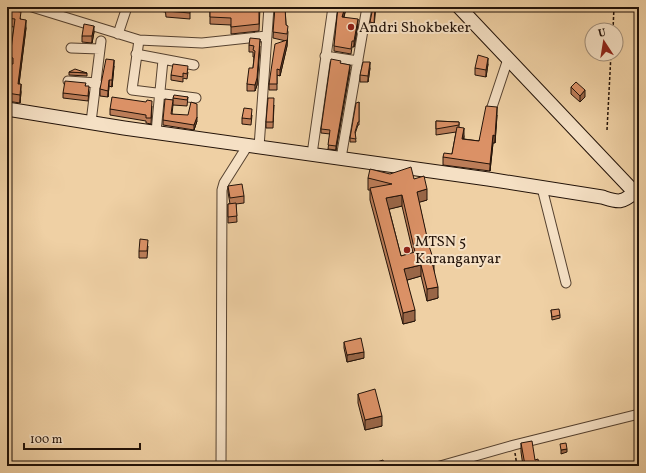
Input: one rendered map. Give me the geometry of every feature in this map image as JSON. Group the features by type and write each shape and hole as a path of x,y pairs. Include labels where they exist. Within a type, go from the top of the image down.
{"main road":[{"path":"7,109 542,188 620,202 637,195 459,7"}],"street":[{"path":"32,7 139,40 202,43 267,36"},
{"path":"118,34 127,7"},
{"path":"221,466 222,190 224,183 254,146 267,36 268,7"},
{"path":"312,154 333,7"},
{"path":"341,158 367,7"},
{"path":"139,40 132,90 196,98"},
{"path":"71,48 101,45 91,122"},
{"path":"136,54 194,65"},
{"path":"325,56 358,61"},
{"path":"492,107 508,59"},
{"path":"156,132 163,60"},
{"path":"68,81 97,83"},
{"path":"542,188 566,283"},
{"path":"440,466 514,445 639,414"}],"path":[{"path":"613,22 614,7"},
{"path":"607,130 611,62"},
{"path":"514,445 517,466"}],"building":[{"path":"7,7 16,7 15,11 21,12 20,19 26,20 18,84 21,84 20,95 7,93 7,68 9,68 9,64 13,64 13,58 10,57 15,19 7,18"},
{"path":"166,7 189,7 190,13 166,11"},
{"path":"210,7 259,7 259,24 231,27 231,18 210,17"},
{"path":"275,7 285,7 286,25 288,26 287,34 273,32"},
{"path":"338,7 345,7 342,17 358,19 351,49 334,46"},
{"path":"373,7 375,7 374,23 370,22"},
{"path":"84,24 94,26 92,36 82,36"},
{"path":"250,38 260,39 257,78 255,85 247,84 249,68 253,68 255,51 253,50 254,46 249,45"},
{"path":"287,40 280,70 277,69 277,84 269,84 275,44"},
{"path":"478,55 488,58 486,70 475,68"},
{"path":"106,59 114,60 112,80 109,80 108,91 100,89"},
{"path":"331,59 350,65 336,146 328,145 330,130 321,129"},
{"path":"363,62 370,62 368,76 360,75"},
{"path":"173,64 188,66 187,74 183,73 183,77 171,75"},
{"path":"75,69 87,73 69,72"},
{"path":"65,81 86,83 85,86 89,86 88,96 63,93"},
{"path":"576,82 585,90 580,96 571,87"},
{"path":"174,95 188,97 187,100 173,98"},
{"path":"112,97 146,102 147,100 152,101 151,118 146,118 146,115 110,109"},
{"path":"268,98 274,98 273,122 266,122"},
{"path":"165,99 173,100 171,114 188,115 191,102 197,104 197,117 194,125 163,120"},
{"path":"359,102 359,122 355,132 356,139 350,138 356,103"},
{"path":"486,106 497,107 495,136 493,135 490,164 443,157 444,153 452,154 457,127 464,128 462,139 479,141"},
{"path":"244,108 252,109 251,119 242,118"},
{"path":"436,121 459,122 459,125 436,129"},
{"path":"411,167 414,179 424,176 427,189 417,192 429,246 434,261 432,262 438,287 427,289 421,265 404,269 415,310 403,313 370,188 392,184 368,178 370,169 390,174","holes":["402,195 415,252 401,256 386,198"]},
{"path":"242,184 244,196 230,198 228,186"},
{"path":"236,203 237,216 228,217 228,204"},
{"path":"140,239 148,240 147,251 139,251"},
{"path":"559,309 560,315 552,317 551,310"},
{"path":"361,338 364,352 347,355 344,342"},
{"path":"375,389 382,416 365,420 358,394"},
{"path":"532,441 535,460 538,459 539,466 530,466 530,464 525,465 521,443"},
{"path":"566,443 567,449 561,450 560,444"},
{"path":"383,460 385,466 374,466 374,463"}],"place":[{"name":"Andri Shokbeker","path":"351,27"},
{"name":"MTSN 5 Karanganyar","path":"407,250"}]}
